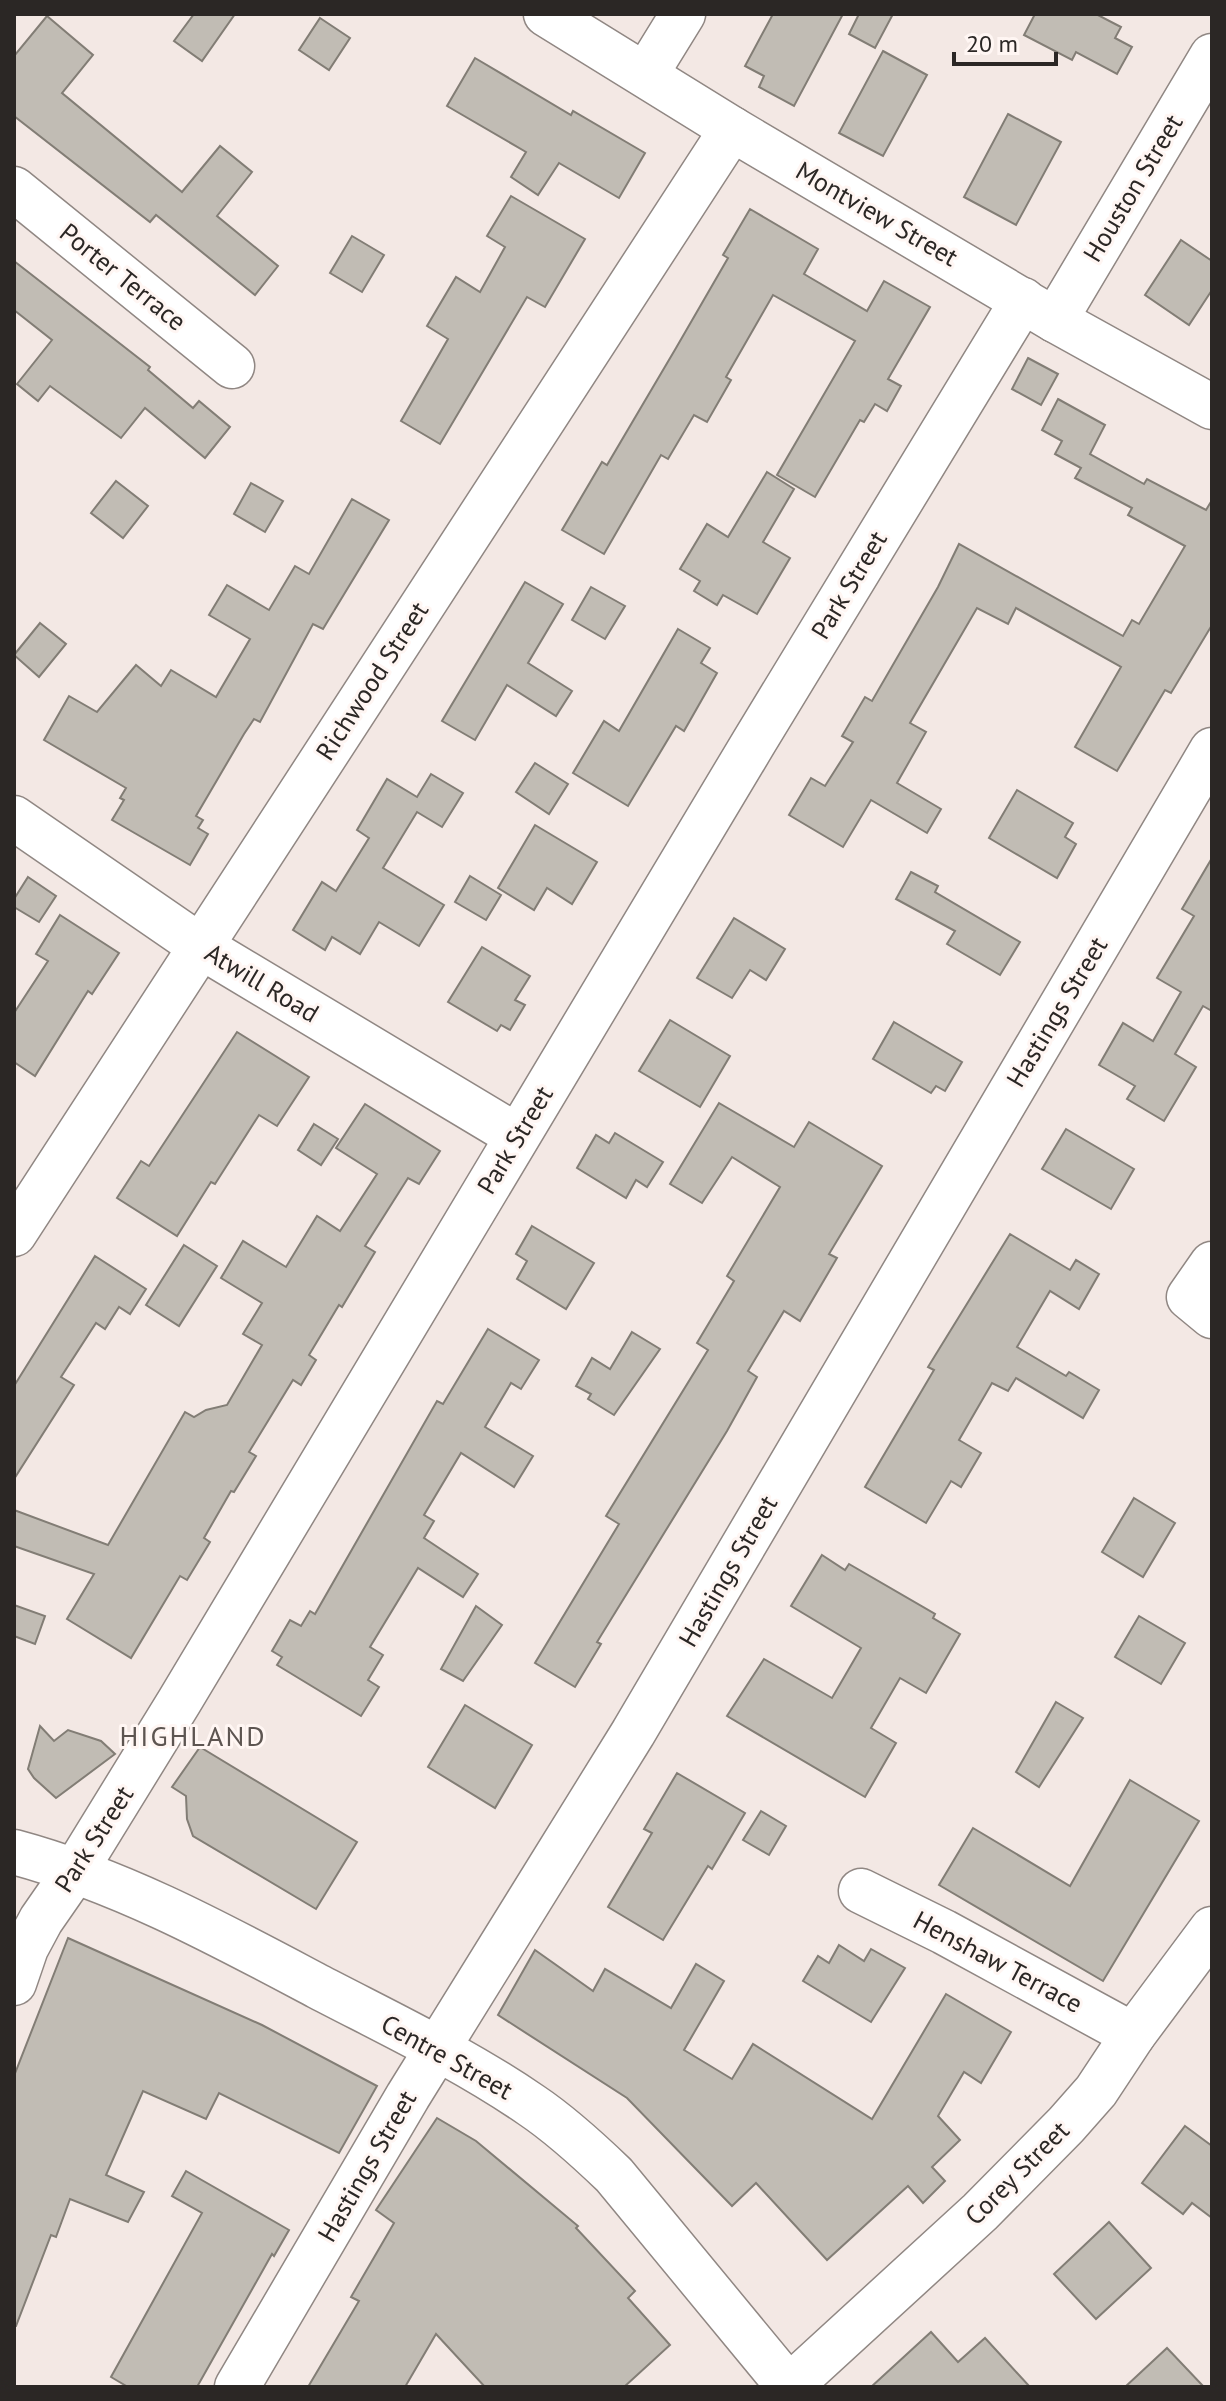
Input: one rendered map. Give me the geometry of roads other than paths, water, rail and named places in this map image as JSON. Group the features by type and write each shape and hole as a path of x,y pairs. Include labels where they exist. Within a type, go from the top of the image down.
{"street":[{"name":"Montview Street","path":"546,14 732,129 1039,310 1212,407"},
{"path":"646,74 683,14"},
{"name":"Houston Street","path":"1039,310 1212,56"},
{"name":"Richwood Street","path":"14,1234 732,129"},
{"name":"Porter Terrace","path":"14,189 232,366"},
{"name":"Park Street","path":"14,1983 26,1948 41,1920 75,1871 179,1702 517,1136 1039,310"},
{"name":"Hastings Street","path":"237,2387 437,2048 639,1722 1212,750"},
{"name":"Atwill Road","path":"14,818 200,946 517,1136"},
{"path":"1212,1264 1189,1297 1212,1316"},
{"name":"Centre Street","path":"14,1852 75,1871 215,1933 437,2048 532,2105 614,2175 789,2387"},
{"name":"Henshaw Terrace","path":"861,1891 944,1932 1133,2035"},
{"name":"Corey Street","path":"789,2387 1023,2170 1096,2091 1133,2035 1212,1929"}],"district":[{"name":"HIGHLAND","path":"193,1736"}]}
